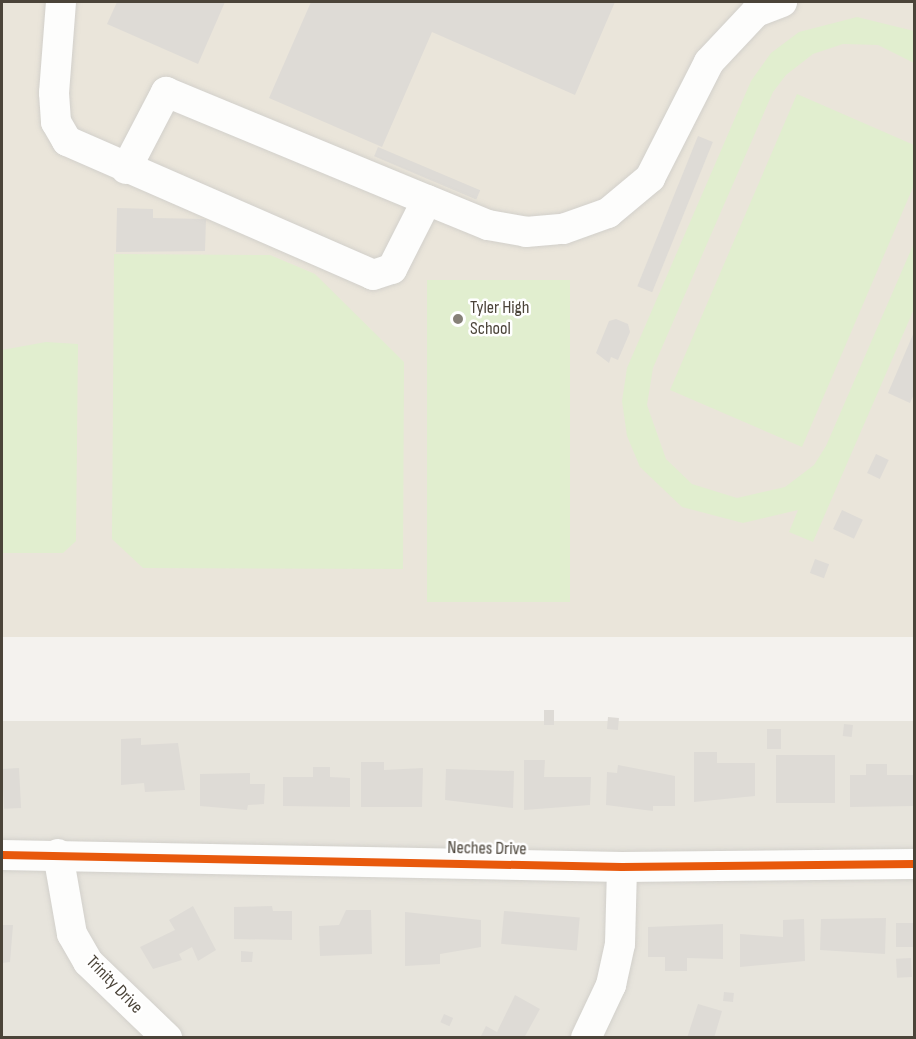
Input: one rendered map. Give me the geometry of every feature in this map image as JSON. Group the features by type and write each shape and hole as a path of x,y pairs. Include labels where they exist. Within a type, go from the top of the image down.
{"street":[{"path":"61,2 56,122 67,141 126,169 374,275 392,269 427,200"},
{"path":"126,169 166,92 488,225 526,232 563,229 608,213 650,178 709,62 756,12 782,2"},
{"name":"Neches Drive","path":"2,855 58,854 622,867 915,864"},
{"name":"Trinity Drive","path":"58,854 72,934 88,962 167,1038"},
{"path":"586,1038 611,985 620,944 622,867"}],"shaded area":[{"name":"Tyler High School","path":"2,2 914,2 914,637 2,637"},
{"path":"2,721 914,721 914,1037 2,1037"}],"green space":[{"path":"857,17 914,31 914,63 878,45 843,44 813,54 786,75 773,92 653,368 647,405 666,459 692,484 737,498 785,487 814,465 826,446 914,243 914,309 813,542 789,532 798,510 743,523 682,507 640,467 627,436 622,401 627,368 751,81 771,53 799,32"},
{"path":"797,94 914,145 914,185 802,447 670,390"},
{"path":"114,254 270,255 315,274 404,362 403,569 143,568 112,539"},
{"path":"427,280 570,280 570,602 427,602"},
{"path":"46,342 78,344 76,541 63,553 2,553 2,350"}],"building":[{"path":"117,2 225,2 198,64 107,24"},
{"path":"311,2 615,2 575,95 432,32 382,147 269,98"},
{"path":"698,136 713,142 652,292 637,286"},
{"path":"378,147 480,190 476,200 374,156"},
{"path":"117,208 153,209 153,218 206,219 205,251 116,252"},
{"path":"616,319 628,324 630,332 618,360 611,357 609,363 596,353 609,321"},
{"path":"914,332 914,394 910,403 888,393"},
{"path":"876,454 889,460 880,479 867,473"},
{"path":"842,510 863,520 854,539 833,529"},
{"path":"815,559 829,564 824,578 810,573"},
{"path":"544,710 554,710 554,725 544,725"},
{"path":"608,717 619,718 618,730 607,729"},
{"path":"844,724 853,725 852,737 843,736"},
{"path":"767,729 781,729 781,749 767,749"},
{"path":"141,738 141,745 178,743 185,790 145,792 144,783 121,785 121,739"},
{"path":"694,752 717,752 717,763 755,763 755,796 694,802"},
{"path":"776,755 835,755 835,803 776,803"},
{"path":"524,760 545,760 544,777 591,777 590,805 524,810"},
{"path":"361,762 384,762 384,770 423,768 422,807 361,807"},
{"path":"866,764 887,764 887,775 913,775 913,806 850,807 850,775 866,775"},
{"path":"618,765 675,776 675,806 653,806 653,811 606,805 607,772 617,773"},
{"path":"313,767 330,767 330,777 350,778 350,807 283,806 283,777 313,777"},
{"path":"19,768 21,808 4,809 2,769"},
{"path":"446,769 514,771 513,808 445,800"},
{"path":"250,773 250,784 265,784 264,804 248,805 247,810 200,806 200,774"},
{"path":"193,906 216,950 198,961 192,947 179,954 182,960 153,969 140,947 175,930 169,920"},
{"path":"272,906 273,911 292,911 292,940 234,939 234,907"},
{"path":"346,910 371,910 372,954 320,956 319,926 339,925"},
{"path":"504,911 580,918 577,950 501,944"},
{"path":"405,912 481,920 481,947 440,954 440,964 405,966"},
{"path":"886,918 885,954 820,950 821,919"},
{"path":"804,919 805,961 740,967 740,934 783,937 783,920"},
{"path":"896,923 914,923 914,947 896,947"},
{"path":"723,924 723,959 687,958 687,971 665,971 665,957 648,957 648,927"},
{"path":"2,925 13,925 10,962 2,963"},
{"path":"241,951 253,952 252,962 241,962"},
{"path":"911,958 912,977 897,978 896,959"},
{"path":"724,992 734,993 733,1002 723,1001"},
{"path":"515,995 540,1009 524,1038 480,1038 486,1026 497,1032"},
{"path":"698,1004 722,1011 714,1038 687,1038"},
{"path":"444,1014 453,1018 449,1026 440,1022"}],"cycle path":[{"path":"2,855 622,867 914,864"}],"place":[{"name":"Tyler High School","path":"458,319"}]}
